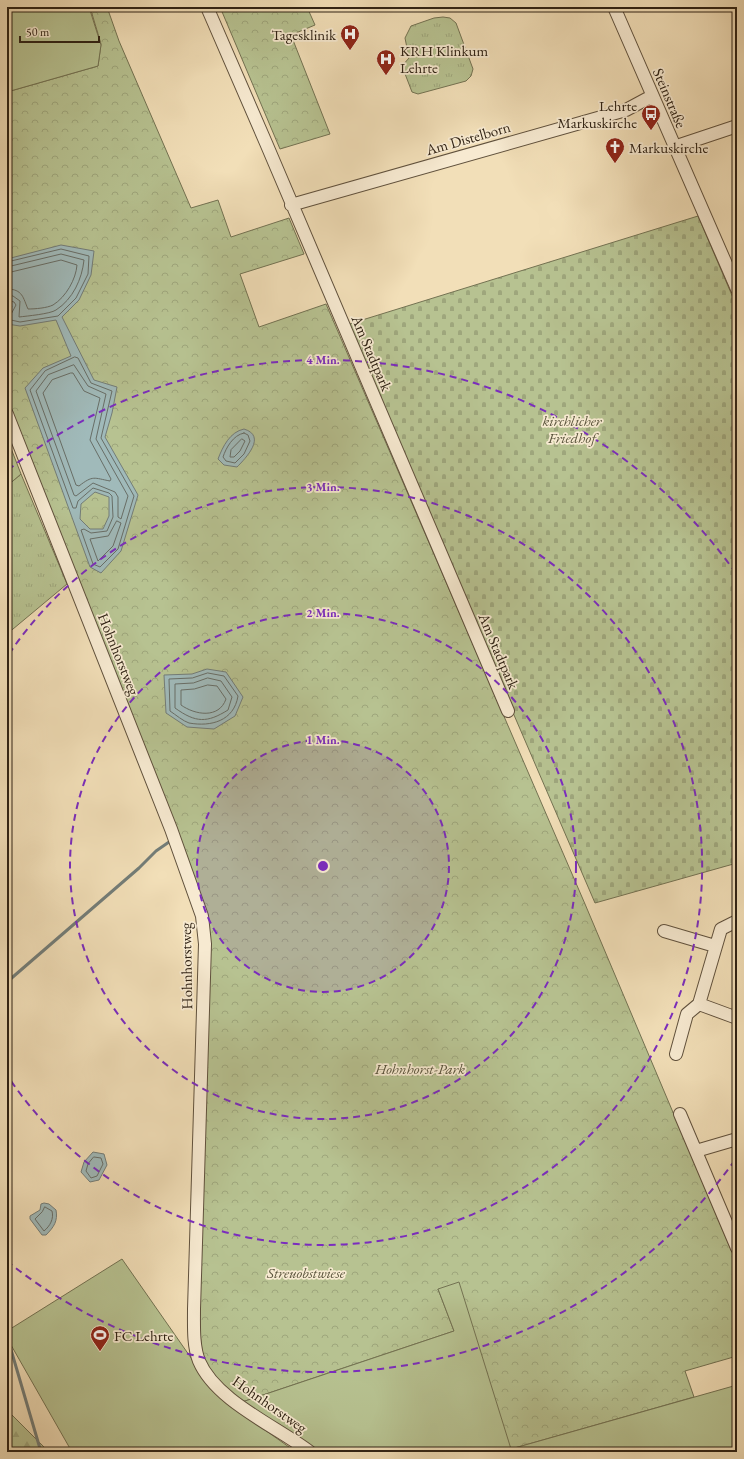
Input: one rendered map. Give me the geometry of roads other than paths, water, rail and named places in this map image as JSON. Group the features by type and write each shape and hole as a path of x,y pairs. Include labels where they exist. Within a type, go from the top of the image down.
{"street":[{"name":"Am Stadtpark","path":"207,7 508,711"},
{"name":"Steinstraße","path":"614,7 737,289"},
{"name":"Am Distelborn","path":"291,205 626,110 652,96"},
{"path":"674,147 737,126"},
{"name":"Hohnhorstweg","path":"7,414 172,829 202,916 205,944 194,1309 194,1338 199,1361 213,1381 229,1398 310,1452"},
{"path":"676,1054 687,1014 699,1004 721,929 737,921"},
{"path":"664,931 715,946"},
{"path":"699,1004 737,1018"},
{"path":"680,1114 737,1248"},
{"path":"696,1151 737,1139"}],"water":[{"path":"61,245 94,251 91,275 79,300 62,317 94,380 117,387 112,413 105,437 138,495 121,551 101,573 90,567 25,388 43,368 71,356 56,320 20,326 7,324 7,317 12,306 7,303 7,259","holes":["95,492 109,497 109,516 103,529 90,529 80,519 81,504"]},
{"path":"244,429 251,432 254,437 254,442 249,453 237,467 224,465 218,459 222,449 231,436"},
{"path":"207,669 226,672 243,697 235,716 214,729 187,727 166,713 164,675 192,674"},
{"path":"93,1152 104,1154 107,1165 99,1180 90,1182 81,1172 84,1162"},
{"path":"41,1204 49,1204 56,1210 56,1217 55,1224 46,1235 42,1235 30,1219 30,1216 40,1210"}],"waterway":[{"path":"7,982 139,868 156,851 169,842"},
{"path":"7,1336 41,1452"}],"place":[{"name":"Tagesklinik","path":"350,51"},
{"name":"KRH Klinkum Lehrte","path":"386,76"},
{"name":"Lehrte Markuskirche","path":"651,131"},
{"name":"Markuskirche","path":"615,164"},
{"name":"FC Lehrte","path":"100,1352"}],"park label":[{"name":"kirchlicher Friedhof","path":"572,428"},
{"name":"Hohnhorst-Park","path":"420,1068"},
{"name":"Streuobstwiese","path":"306,1272"}]}
